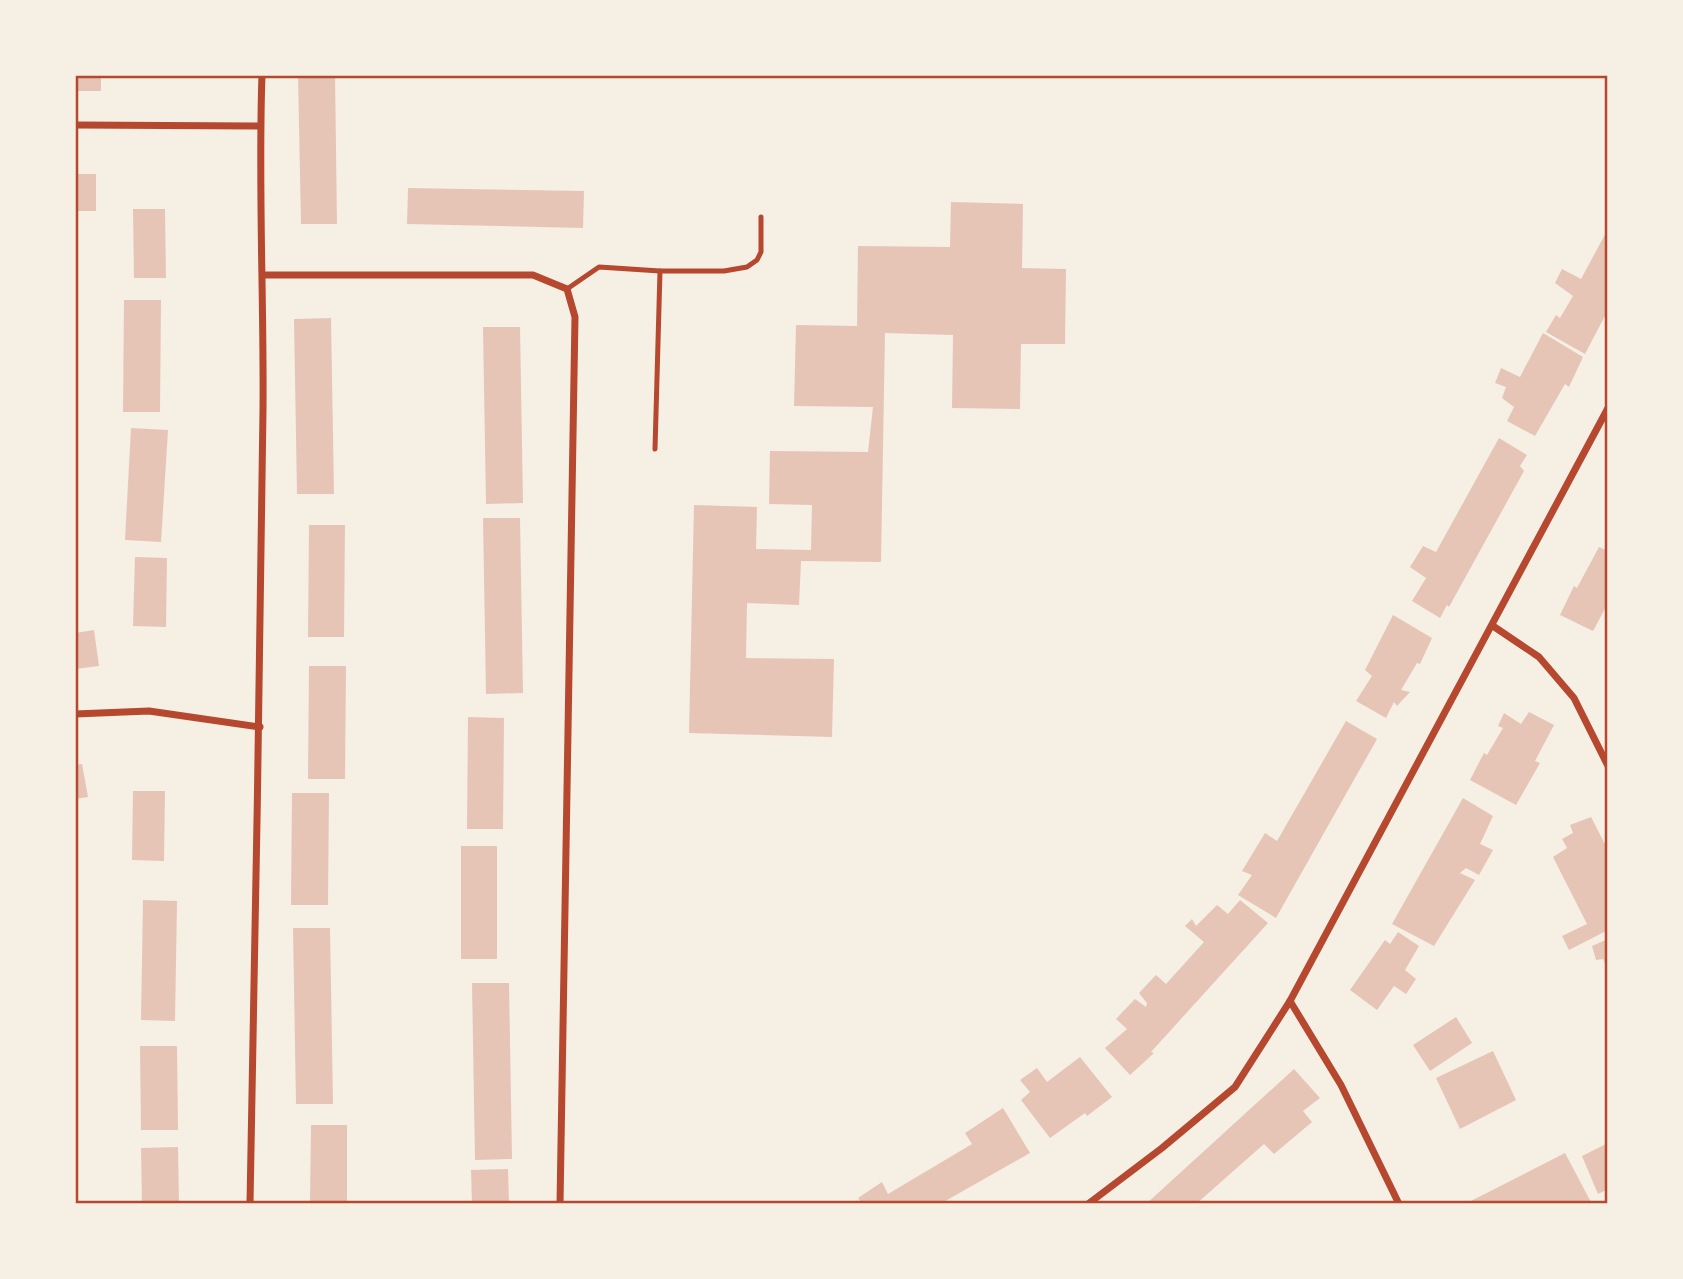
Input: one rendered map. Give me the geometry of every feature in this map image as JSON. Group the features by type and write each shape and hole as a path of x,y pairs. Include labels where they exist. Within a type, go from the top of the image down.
{"street":[{"path":"250,1204 260,727 264,275 260,126 262,75"},
{"path":"75,125 260,126"},
{"path":"264,275 533,275 567,289 575,317 561,1204"},
{"path":"1088,1204 1162,1148 1235,1087 1290,1001 1608,408"},
{"path":"1493,626 1539,657 1574,698 1608,766"},
{"path":"75,714 149,711 260,727"},
{"path":"1290,1001 1341,1085 1399,1204"}],"lane":[{"path":"567,289 598,267 724,271 747,267 757,260 761,252 761,217"},
{"path":"655,449 660,271"}],"building":[{"path":"75,75 101,75 101,91 75,91"},
{"path":"298,75 335,75 337,224 301,224"},
{"path":"75,174 96,174 96,211 75,211"},
{"path":"408,188 584,191 583,228 407,224"},
{"path":"951,202 1023,204 1022,268 1066,269 1065,344 1021,344 1020,409 952,408 953,335 885,333 881,562 801,561 799,605 747,603 746,658 834,659 832,737 689,733 694,505 757,507 756,549 811,550 812,505 769,504 770,451 868,452 873,407 794,406 796,325 857,326 858,246 950,247"},
{"path":"133,209 165,209 166,278 134,278"},
{"path":"1608,229 1608,310 1585,354 1546,332 1556,315 1560,318 1573,296 1555,283 1562,269 1581,279"},
{"path":"124,300 161,300 160,412 123,412"},
{"path":"331,318 334,494 297,494 294,319"},
{"path":"483,327 520,327 523,503 486,504"},
{"path":"1543,333 1583,357 1569,387 1565,384 1535,436 1507,421 1514,407 1502,398 1506,387 1495,383 1501,368 1520,377"},
{"path":"131,428 168,430 161,542 125,540"},
{"path":"1499,438 1527,455 1520,466 1524,471 1449,607 1447,605 1440,618 1412,601 1426,578 1410,567 1423,546 1436,552"},
{"path":"483,518 520,518 523,693 486,694"},
{"path":"309,525 345,525 344,637 308,637"},
{"path":"1599,547 1608,551 1608,603 1593,631 1560,615 1574,586 1577,588"},
{"path":"135,557 167,558 166,627 133,626"},
{"path":"1393,615 1432,638 1420,664 1417,663 1401,690 1410,692 1397,706 1394,702 1386,718 1356,701 1372,676 1365,670"},
{"path":"94,630 99,666 75,669 75,633"},
{"path":"309,666 346,666 345,779 308,779"},
{"path":"1529,712 1554,725 1535,761 1540,763 1516,805 1470,780 1484,753 1487,755 1503,728 1498,726 1504,713 1521,724"},
{"path":"468,717 504,718 503,829 467,829"},
{"path":"1346,721 1377,739 1276,918 1238,895 1252,875 1242,871 1265,833 1277,841"},
{"path":"82,764 88,797 75,799 75,765"},
{"path":"133,791 165,791 164,861 132,860"},
{"path":"292,793 329,793 328,905 291,905"},
{"path":"1463,798 1493,816 1480,844 1493,850 1479,875 1466,868 1460,873 1475,880 1434,946 1392,924"},
{"path":"1591,817 1608,850 1608,930 1569,950 1562,936 1587,924 1553,857 1567,848 1562,839 1573,833 1570,825"},
{"path":"461,846 497,846 497,959 461,959"},
{"path":"143,900 177,901 175,1021 141,1020"},
{"path":"1240,900 1268,923 1151,1052 1154,1053 1130,1075 1105,1048 1127,1029 1116,1019 1135,999 1146,1007 1147,1003 1139,993 1156,975 1166,984 1204,942 1185,926 1192,919 1196,926 1217,905 1228,914"},
{"path":"293,928 330,928 333,1104 296,1104"},
{"path":"1398,932 1419,946 1405,970 1416,979 1406,994 1394,986 1377,1010 1350,990 1385,940 1390,944"},
{"path":"1608,939 1608,970 1603,959 1596,960 1592,946"},
{"path":"472,983 509,983 512,1159 475,1160"},
{"path":"1456,1017 1472,1043 1430,1071 1413,1045"},
{"path":"140,1046 177,1046 178,1130 141,1130"},
{"path":"1493,1051 1516,1100 1460,1129 1436,1078"},
{"path":"1080,1057 1112,1097 1050,1138 1021,1100 1030,1092 1020,1080 1037,1068 1047,1082"},
{"path":"1294,1069 1320,1098 1303,1111 1312,1122 1274,1154 1264,1144 1196,1204 1146,1204"},
{"path":"1003,1108 1030,1153 940,1204 862,1204 858,1198 882,1182 888,1194 972,1144 965,1133"},
{"path":"311,1125 347,1125 347,1204 310,1204"},
{"path":"1608,1143 1608,1189 1598,1194 1582,1156"},
{"path":"178,1147 179,1204 142,1204 141,1148"},
{"path":"1565,1153 1592,1204 1465,1204"},
{"path":"508,1169 509,1204 472,1204 471,1170"}]}
